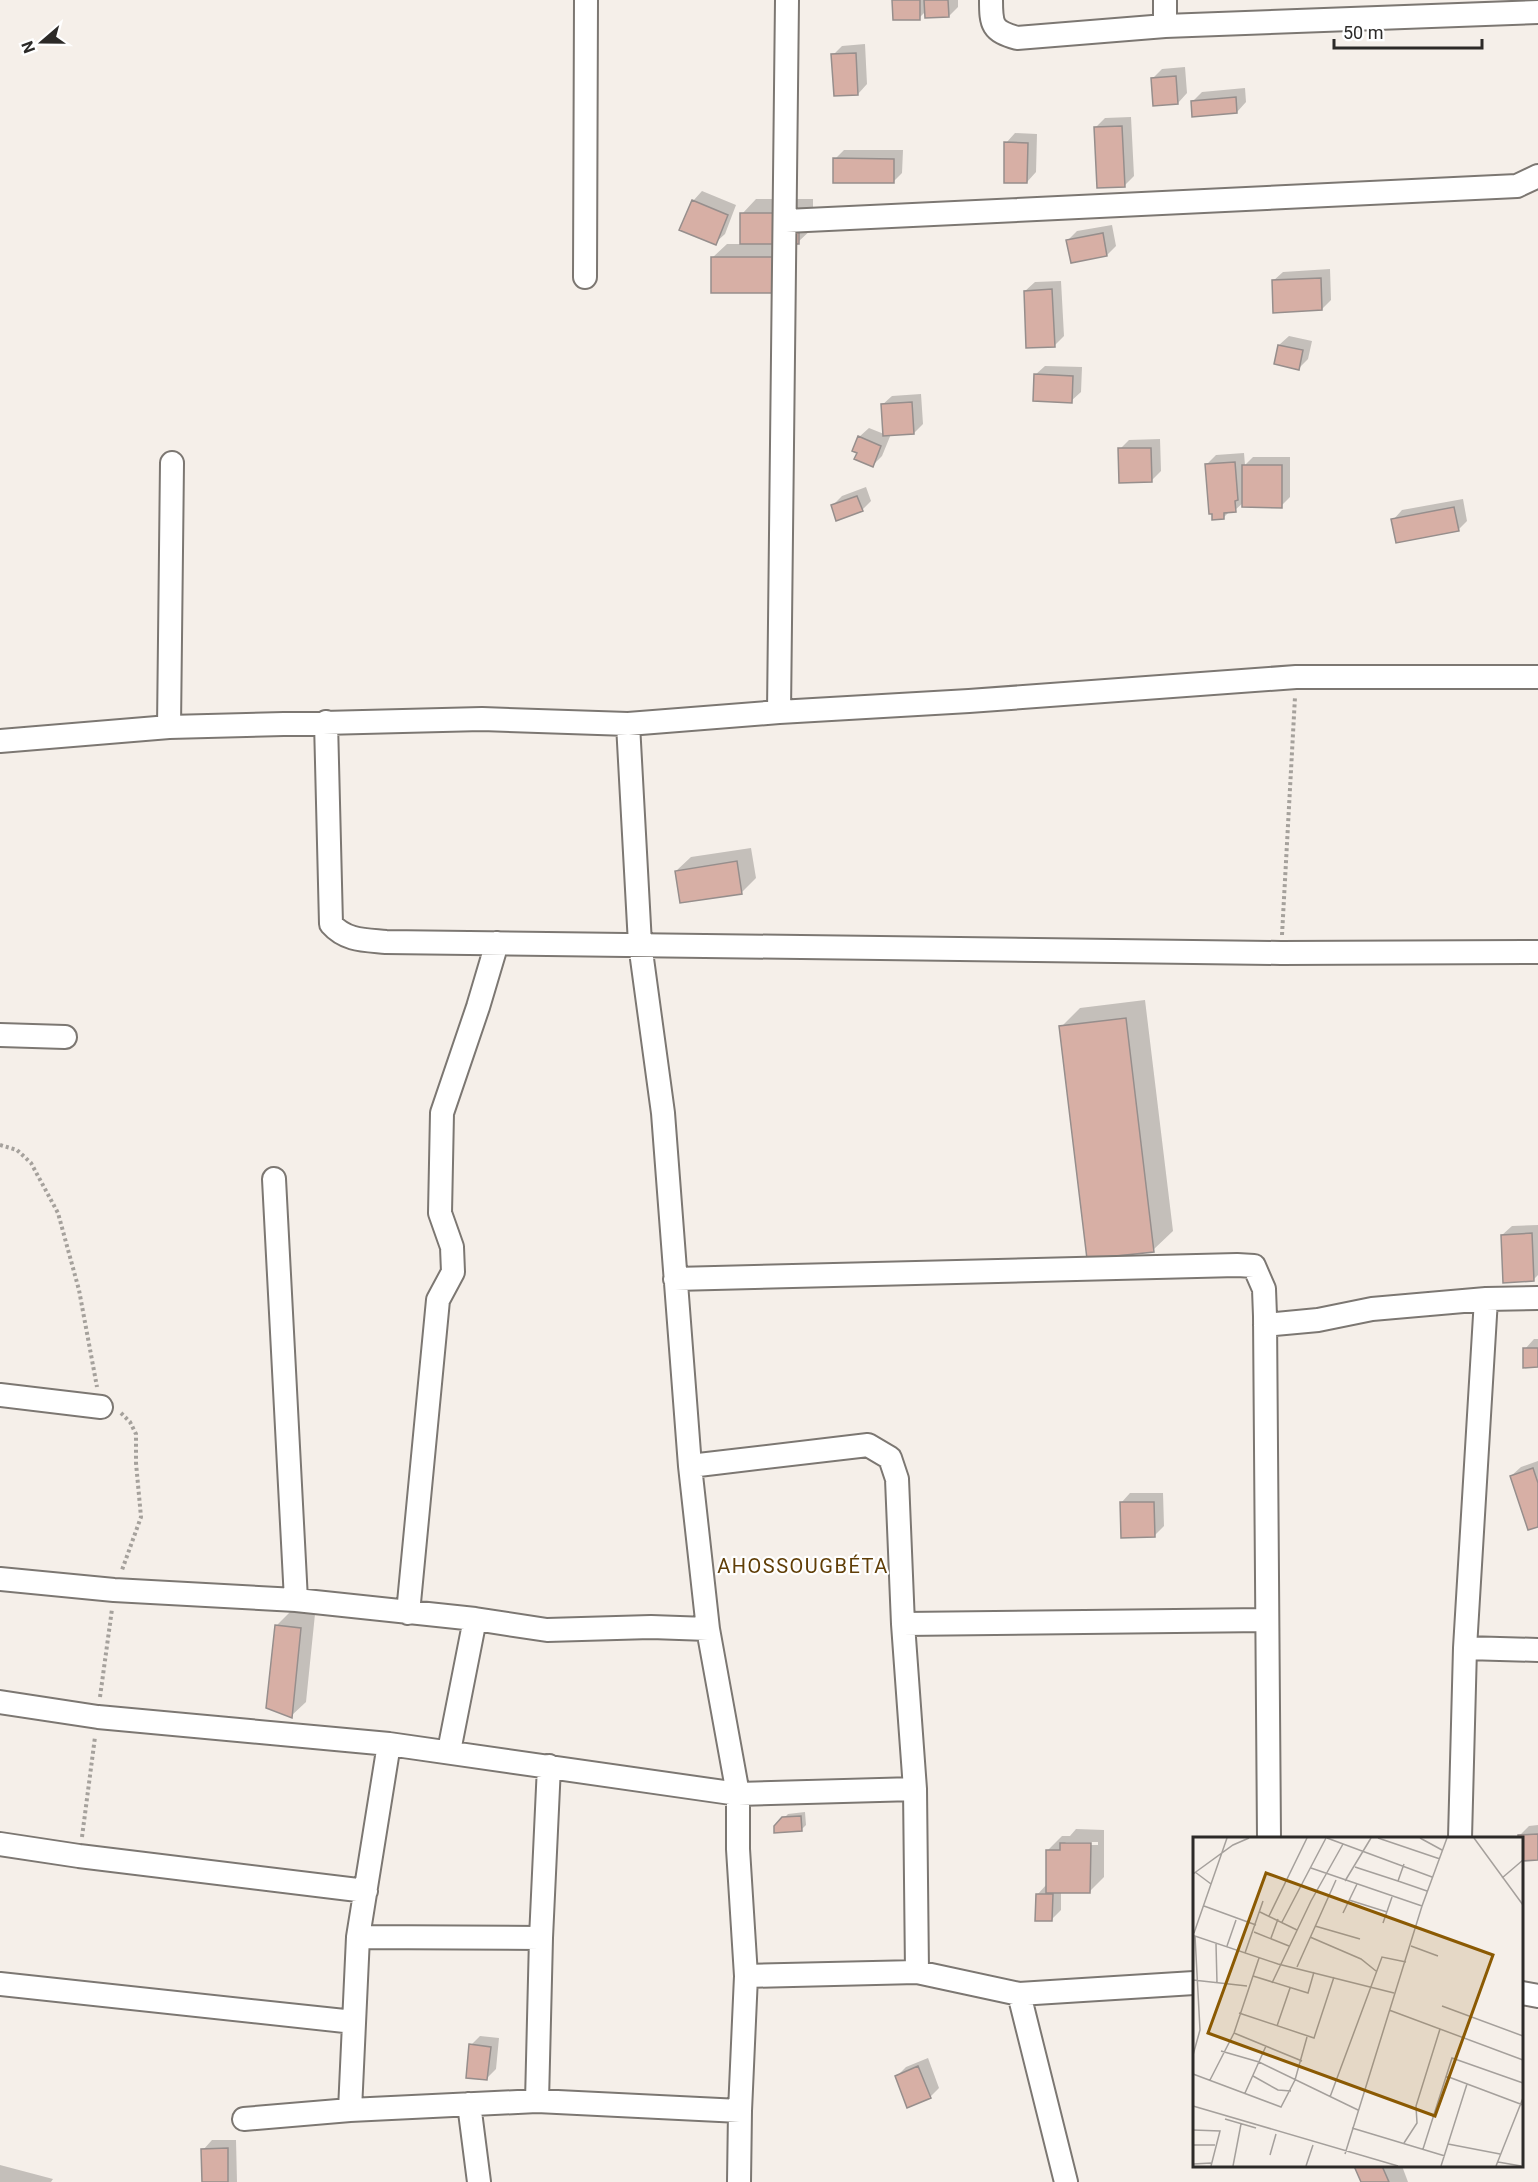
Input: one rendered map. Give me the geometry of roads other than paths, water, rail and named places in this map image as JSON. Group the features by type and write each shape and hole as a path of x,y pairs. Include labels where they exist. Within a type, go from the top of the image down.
{"street":[{"path":"585,277 586,0"},
{"path":"780,712 787,0"},
{"path":"991,0 991,21 1000,33 1017,38 1165,26 1538,12"},
{"path":"1165,0 1165,26"},
{"path":"786,221 1516,186 1538,176"},
{"path":"169,727 172,463"},
{"path":"0,741 169,727 326,722 482,719 628,724 1296,677 1538,677"},
{"path":"326,722 331,924 339,933 352,939 386,942 1281,953 1538,952"},
{"path":"628,724 640,944 663,1113 690,1466 708,1629 738,1794 738,1850 747,1976 740,2111 740,2182"},
{"path":"408,1613 438,1300 453,1272 452,1247 440,1213 441,1113 478,1008 497,943"},
{"path":"0,1035 65,1037"},
{"path":"274,1179 296,1600"},
{"path":"675,1279 1254,1266 1264,1289 1265,1326 1269,1837"},
{"path":"1265,1326 1318,1320 1372,1310 1486,1299 1538,1298"},
{"path":"1460,1837 1465,1648 1486,1299"},
{"path":"0,1395 101,1407"},
{"path":"690,1466 867,1445 890,1458 897,1479 903,1624 915,1789 917,1972"},
{"path":"0,1579 114,1590 296,1600 475,1619 547,1630 651,1627 708,1629"},
{"path":"449,1751 475,1619"},
{"path":"903,1624 1266,1620"},
{"path":"1465,1648 1538,1650"},
{"path":"0,1702 98,1717 449,1751 738,1794 915,1789"},
{"path":"350,2110 358,1938 389,1744"},
{"path":"537,2102 541,1938 549,1766"},
{"path":"0,1844 366,1891"},
{"path":"358,1938 541,1938"},
{"path":"747,1976 917,1972 1019,1994 1193,1983"},
{"path":"0,1984 354,2022"},
{"path":"1523,1992 1538,1996"},
{"path":"1019,1994 1066,2182"},
{"path":"244,2120 350,2110 537,2102 740,2111"},
{"path":"469,2104 479,2182"}],"district":[{"name":"AHOSSOUGBÉTA","path":"803,1566"}]}
